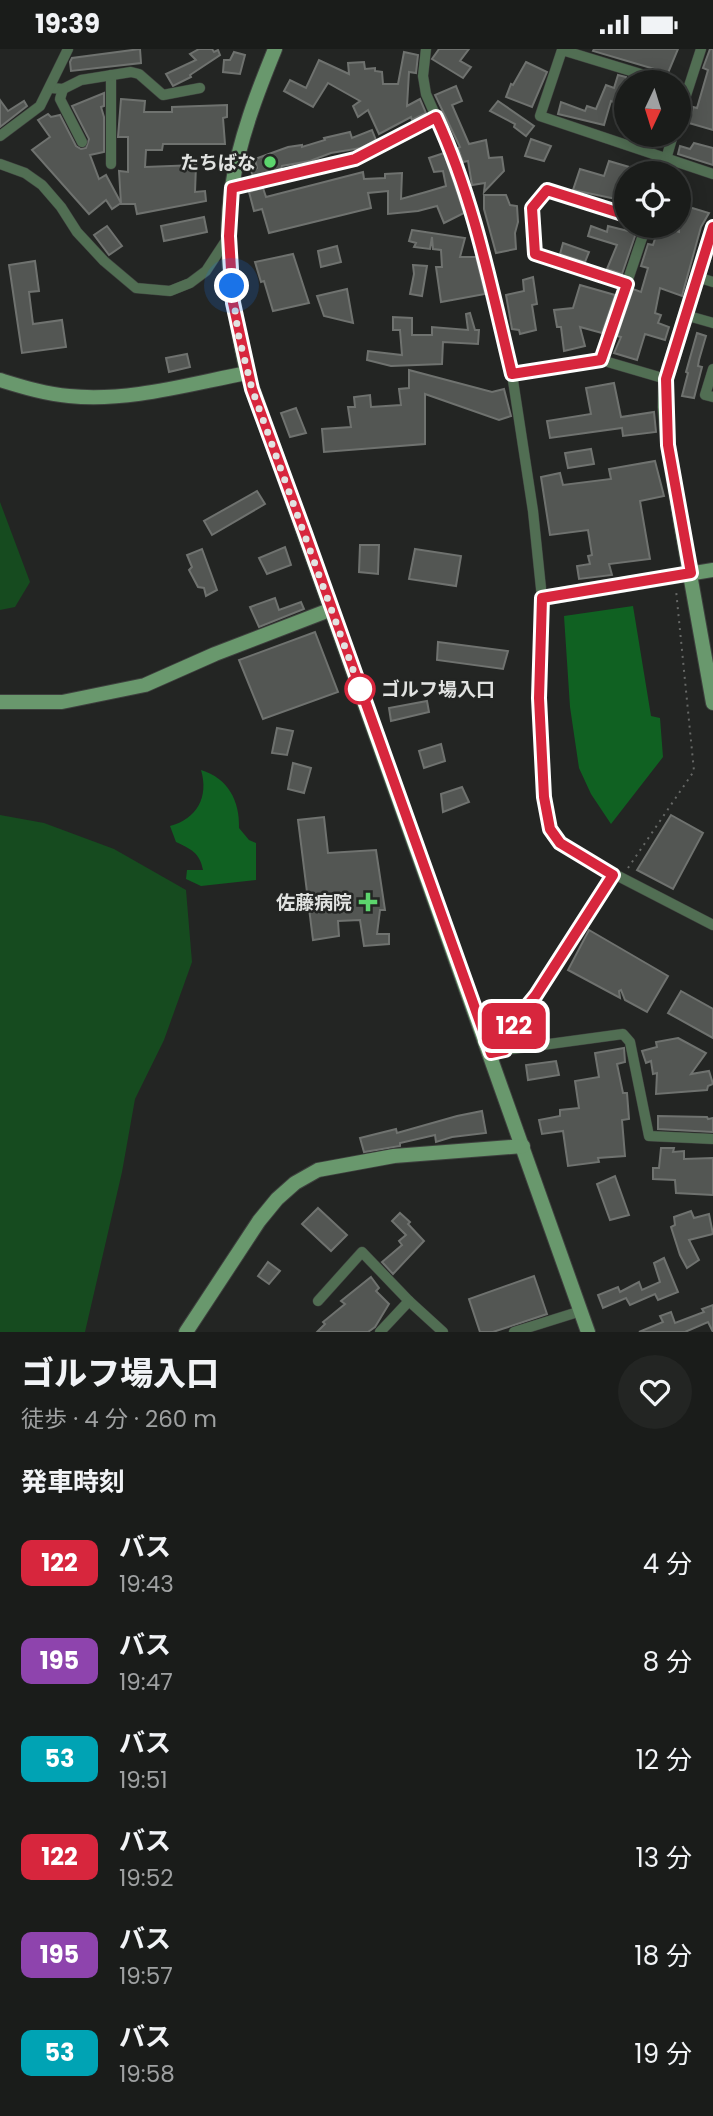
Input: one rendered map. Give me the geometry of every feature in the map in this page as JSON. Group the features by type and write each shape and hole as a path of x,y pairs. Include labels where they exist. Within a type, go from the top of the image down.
{"street":[{"path":"0,136 40,106 68,49"},
{"path":"275,49 246,129 232,188 229,236 233,303 247,373 267,435 498,1052 523,1146 588,1332"},
{"path":"426,49 423,76 426,94 452,153 476,225 512,374 533,511 542,598 539,698 544,797 550,829 560,843 613,875 713,925"},
{"path":"691,70 701,49"},
{"path":"614,141 540,116 562,50 628,70"},
{"path":"51,88 63,89 81,80 131,72 139,74 163,95 200,88"},
{"path":"111,75 111,164"},
{"path":"63,89 60,99 82,142"},
{"path":"232,188 355,159 436,117"},
{"path":"633,147 713,174"},
{"path":"665,161 669,147"},
{"path":"0,164 25,173 42,185 95,252 136,288 170,291 190,283 206,271 229,236"},
{"path":"614,211 547,190 532,208 535,254 627,284"},
{"path":"713,227 666,379 668,445 713,703"},
{"path":"601,360 642,238"},
{"path":"697,277 713,282"},
{"path":"685,315 713,324"},
{"path":"512,374 601,360 666,379"},
{"path":"713,369 705,395 713,397"},
{"path":"0,380 32,390 69,396 110,397 170,389 247,373"},
{"path":"542,598 713,570"},
{"path":"0,702 62,702 145,685 215,654 332,609"},
{"path":"498,1052 518,1017 536,995 613,875"},
{"path":"498,1052 623,1034 631,1042 649,1136 713,1139"},
{"path":"186,1332 276,1199 318,1170 394,1156 523,1146"},
{"path":"318,1301 362,1252 443,1332"},
{"path":"380,1332 409,1301"},
{"path":"514,1332 581,1311"}],"path":[{"path":"613,875 628,867 694,771 675,575"}],"shaded area":[{"path":"0,502 30,582 15,607 0,610"},
{"path":"633,606 651,716 660,718 663,757 611,824 591,794 579,768 570,707 564,616"},
{"path":"201,770 225,785 235,800 239,828 249,840 256,843 256,880 201,886 186,879 187,870 203,870 202,864 194,852 176,842 170,826 187,818 199,805 203,789"},
{"path":"0,815 44,823 114,849 186,890 192,962 164,1040 135,1099 122,1172 85,1332 0,1332"}],"building":[{"path":"140,49 141,63 71,71 72,58"},
{"path":"199,49 212,49 214,52 218,50 220,55 190,75 191,77 173,86 166,74 196,60 190,54"},
{"path":"439,49 469,49 460,61 471,67 463,78 432,59"},
{"path":"678,49 669,70 658,70 593,51"},
{"path":"710,49 713,49 713,130 691,124 693,107 697,108 708,70 703,68"},
{"path":"234,52 245,55 240,74 223,72 224,60 230,60"},
{"path":"404,52 418,55 416,73 409,72 407,106 420,99 426,113 412,120 411,117 379,134 368,110 358,117 353,106 360,101 328,83 313,107 284,91 290,80 306,88 319,60 349,74 348,63 364,62 365,69 375,68 375,71 382,72 383,84 398,84"},
{"path":"526,62 547,72 532,107 506,97 511,84 513,85"},
{"path":"606,85 614,88 614,102 611,101 604,125 558,114 561,102 585,111 587,106 596,109"},
{"path":"456,86 462,101 452,105 469,144 486,140 489,158 502,157 504,171 484,192 485,183 472,185 468,161 463,162 458,148 460,147 435,95"},
{"path":"104,93 104,106 101,107 104,117 104,152 90,155 99,179 106,175 121,203 112,209 106,200 89,214 32,150 50,137 38,120 48,114 51,117 60,115 76,146 86,148 89,139 72,106"},
{"path":"121,99 145,101 144,112 172,112 172,107 227,105 227,117 223,118 225,144 163,144 162,150 146,150 145,167 196,165 195,192 205,191 206,201 137,214 135,204 121,204 119,171 128,172 128,137 118,137"},
{"path":"0,100 8,111 24,101 27,106 0,127"},
{"path":"498,101 534,126 526,136 514,127 515,124 490,111"},
{"path":"372,130 376,140 361,148 331,153 253,176 251,171 257,168 255,159 288,147 302,147 350,132 352,138"},
{"path":"531,139 551,146 544,161 525,156"},
{"path":"694,143 713,148 713,165 678,154 680,147 690,149"},
{"path":"444,153 464,213 444,223 437,206 388,214 388,191 368,193 371,208 269,233 262,209 254,211 249,192 263,188 266,197 363,172 364,179 385,178 385,174 402,173 401,199 446,186 443,171 434,172 429,158"},
{"path":"609,161 614,162 614,199 573,190 580,169 604,176"},
{"path":"484,195 506,195 510,205 517,206 516,249 496,253 484,209"},
{"path":"691,208 709,213 701,227 682,296 660,288 655,313 661,315 658,323 669,327 665,340 645,334 637,360 614,353 621,337 617,336 633,289 641,292 648,268 641,266 648,244 653,245 655,238 691,238"},
{"path":"204,217 207,232 164,241 161,226"},
{"path":"107,226 122,246 109,255 94,235"},
{"path":"591,226 607,232 608,226 614,228 614,238 634,238 622,274 607,269 617,245 588,236"},
{"path":"412,230 465,238 460,257 476,257 485,294 441,302 436,267 442,267 441,250 433,249 432,237 430,249 414,247 416,243 409,241"},
{"path":"563,243 589,252 585,262 560,254"},
{"path":"337,246 341,262 321,267 318,251"},
{"path":"293,254 309,303 273,311 255,262"},
{"path":"35,261 39,291 29,292 33,324 62,320 66,347 22,353 9,265"},
{"path":"413,265 427,266 422,296 410,294"},
{"path":"533,277 537,304 532,305 536,330 520,334 519,330 512,329 506,295 524,291 523,280"},
{"path":"580,285 615,295 602,333 580,327 585,346 564,351 561,327 557,327 554,310 573,308"},
{"path":"347,289 353,323 324,316 317,296"},
{"path":"470,313 475,330 479,330 478,344 443,342 442,364 391,366 367,360 368,351 402,355 400,330 393,330 393,317 412,318 412,335 432,335 432,327 468,330 466,314"},
{"path":"697,333 706,336 699,360 698,366 702,367 694,398 682,396"},
{"path":"187,354 190,367 169,372 166,358"},
{"path":"409,370 492,392 504,389 511,416 499,420 425,394 425,444 324,452 322,429 351,427 348,407 355,407 354,397 370,395 371,407 401,405 399,389 409,388"},
{"path":"614,383 621,417 654,412 656,432 623,436 622,428 550,438 547,421 591,414 586,388"},
{"path":"296,408 306,433 290,437 281,413"},
{"path":"591,449 594,464 568,468 565,453"},
{"path":"655,461 664,496 640,501 650,559 609,564 612,575 579,579 577,566 590,564 588,556 592,555 588,530 550,535 541,477 560,473 563,485 611,479 609,469"},
{"path":"257,491 265,504 212,535 204,521"},
{"path":"360,545 379,545 378,574 359,572"},
{"path":"285,547 291,565 267,574 259,558"},
{"path":"202,549 217,590 206,596 204,588 198,587 189,570 192,567 187,555"},
{"path":"415,549 461,556 456,586 409,579"},
{"path":"275,598 279,610 301,602 304,609 259,627 250,607"},
{"path":"315,632 338,692 263,719 239,660"},
{"path":"438,642 508,651 503,669 437,660"},
{"path":"427,701 429,712 391,721 389,708"},
{"path":"277,728 293,731 287,755 272,753"},
{"path":"441,744 445,761 424,768 419,751"},
{"path":"293,763 311,768 304,793 288,789"},
{"path":"462,787 469,802 443,812 441,794"},
{"path":"671,815 703,833 673,889 637,870"},
{"path":"324,817 328,853 376,850 385,910 380,910 377,934 389,934 389,944 364,946 360,920 338,921 339,936 313,940 298,820"},
{"path":"589,930 668,976 647,1012 625,1000 621,990 620,998 568,970"},
{"path":"681,991 713,1009 713,1038 668,1013"},
{"path":"678,1038 706,1053 691,1074 709,1071 713,1084 708,1086 707,1090 656,1094 657,1073 653,1074 651,1061 646,1063 642,1051 657,1047 656,1042"},
{"path":"624,1048 625,1062 617,1064 623,1093 627,1093 629,1119 622,1120 625,1156 598,1158 599,1162 568,1166 563,1131 542,1134 539,1120 560,1116 560,1110 579,1108 575,1081 599,1077 595,1053"},
{"path":"556,1061 559,1075 528,1080 526,1065"},
{"path":"482,1111 486,1133 436,1142 435,1135 400,1143 400,1146 364,1152 360,1138 396,1129 397,1133"},
{"path":"658,1116 713,1118 713,1132 658,1129"},
{"path":"661,1148 674,1148 673,1152 684,1151 684,1159 713,1158 713,1195 676,1193 675,1180 653,1179 653,1168 659,1168"},
{"path":"615,1176 629,1215 610,1220 597,1184"},
{"path":"318,1208 347,1235 331,1251 302,1224"},
{"path":"691,1211 694,1218 709,1214 713,1234 689,1240 699,1260 687,1268 671,1227 675,1225 674,1217"},
{"path":"400,1213 424,1241 393,1274 382,1262 402,1245 399,1241 406,1235 392,1221"},
{"path":"664,1258 678,1292 658,1300 655,1294 630,1305 626,1298 603,1308 598,1295 618,1287 620,1292 639,1282 642,1290 660,1282 654,1263"},
{"path":"268,1262 280,1271 269,1284 258,1276"},
{"path":"534,1276 547,1314 493,1332 480,1332 469,1299"},
{"path":"371,1277 379,1288 376,1291 389,1304 375,1327 368,1332 317,1332 325,1324 323,1322 345,1304 341,1301"},
{"path":"713,1305 713,1332 708,1322 685,1332 639,1332 663,1322 660,1316 671,1312 675,1323 704,1312 702,1309"}],"bus line":[{"name":"122","path":"614,211 547,190 532,208 535,254 627,284 601,360 512,374 476,225 452,153 436,117 355,159 232,188 229,236 233,303 252,389 491,1053 505,1050 518,1017 536,995 613,875 560,843 550,829 544,797 539,698 542,598 691,573 668,445 666,379 713,227"}],"place":[{"name":"たちばな","path":"270,162"},
{"name":"ゴルフ場入口","path":"360,689"},
{"name":"佐藤病院","path":"368,902"}],"route":[{"path":"232,286 238,333 252,389 360,689"}]}
